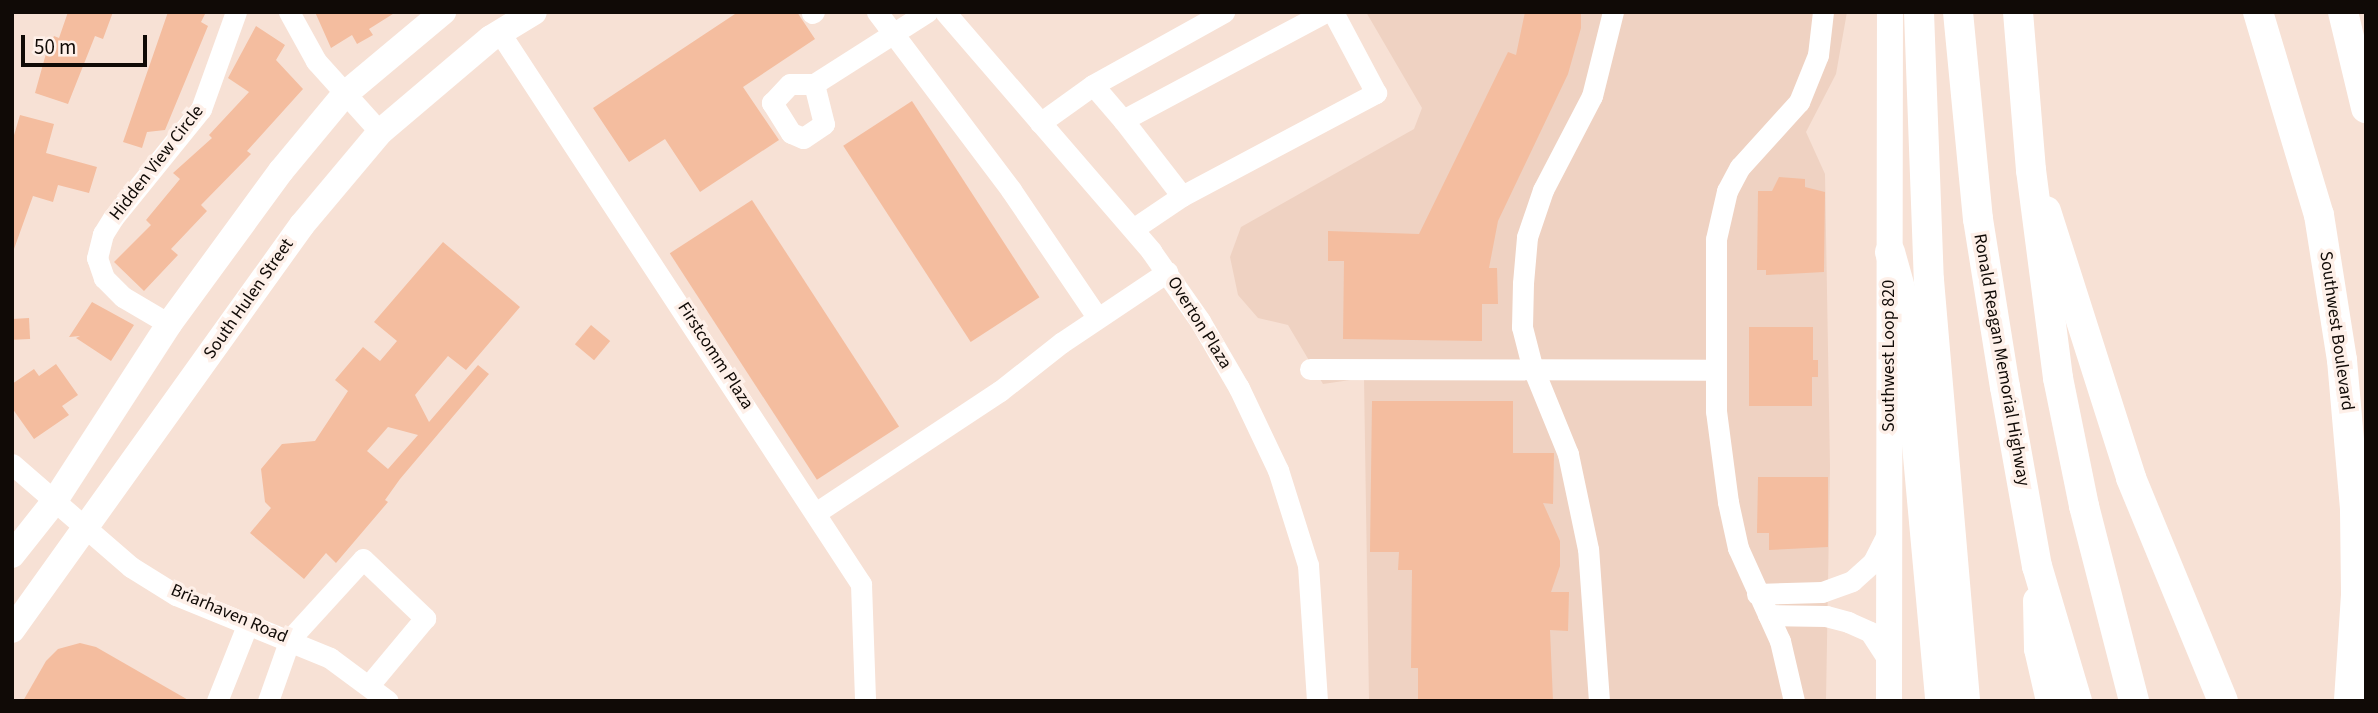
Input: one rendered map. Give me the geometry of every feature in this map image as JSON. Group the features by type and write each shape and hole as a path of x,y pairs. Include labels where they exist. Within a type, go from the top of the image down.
{"highway":[{"path":"1919,12 1928,280 1948,700"},
{"name":"Ronald Reagan Memorial Highway","path":"1958,12 1978,219 2037,566 2077,701"},
{"path":"2018,12 2031,170 2058,378 2084,506 2134,701"},
{"name":"Southwest Boulevard","path":"2258,12 2319,215 2353,459 2356,594 2349,701"},
{"path":"2343,12 2366,108"},
{"path":"2031,170 2068,267 2131,478 2223,701"},
{"path":"2319,215 2342,270 2366,381"},
{"path":"1890,252 1904,302 1948,700"},
{"path":"2037,566 2039,649 2051,701"}],"main road":[{"path":"12,555 54,502 169,324 281,171 345,94 443,12"},
{"name":"South Hulen Street","path":"12,630 302,225 380,132 500,33 534,12"},
{"name":"Southwest Loop 820","path":"1889,701 1890,12"},
{"path":"2356,12 2366,41"}],"street":[{"name":"Hidden View Circle","path":"169,324 122,297 104,278 97,258 103,234 113,218 201,109 236,12"},
{"path":"289,12 316,61 380,132"},
{"path":"877,12 896,32 1097,317"},
{"path":"814,84 927,12"},
{"name":"Overton Plaza","path":"944,12 1133,229 1167,272 1239,387 1278,470 1308,565 1317,701"},
{"path":"1041,123 1093,85 1224,12"},
{"path":"1123,120 1325,12"},
{"path":"1133,229 1182,196 1376,93 1334,12"},
{"path":"1599,701 1588,549 1568,454 1532,366 1522,327 1527,237 1543,190 1592,96 1613,12"},
{"path":"1794,701 1768,615 1738,548 1728,502 1714,370 1716,239 1727,191 1740,167 1799,102 1818,55 1823,12"},
{"name":"Firstcomm Plaza","path":"500,33 817,512 861,584 865,701"},
{"path":"1093,85 1182,196"},
{"path":"817,512 1000,391 1097,317 1167,272"},
{"path":"1310,369 1532,366 1714,370"},
{"name":"Briarhaven Road","path":"12,464 131,567 176,595 290,639 370,684 388,701"},
{"path":"1757,594 1822,592 1852,581 1873,562 1889,531"},
{"path":"268,701 290,639 363,559 425,618 370,684"},
{"path":"1768,615 1826,616 1848,622 1870,632 1889,661"},
{"path":"217,701 248,623"}],"shaded area":[{"path":"1366,12 1847,12 1836,74 1806,132 1825,174 1830,466 1826,701 1369,701 1364,378 1323,384 1288,325 1258,318 1238,295 1230,257 1241,227 1414,129 1422,108"}],"building":[{"path":"68,12 113,12 103,39 95,36 68,104 35,93 47,50 54,36 59,38"},
{"path":"168,12 206,12 201,22 208,26 165,130 147,132 142,148 123,142"},
{"path":"315,12 396,12 369,29 373,35 357,44 352,35 331,48"},
{"path":"738,12 797,12 815,39 743,87 779,140 700,192 665,139 629,162 593,108"},
{"path":"1525,12 1581,12 1581,28 1568,74 1498,221 1489,268 1497,268 1498,304 1482,304 1482,341 1343,339 1344,261 1328,261 1328,231 1419,234 1508,52 1516,55"},
{"path":"256,26 285,45 276,60 303,89 247,151 251,154 201,205 207,211 171,249 178,255 144,291 114,262 151,225 146,220 180,179 173,173 212,138 209,135 249,92 228,78"},
{"path":"912,101 1039,297 971,342 843,146"},
{"path":"20,115 54,124 46,153 97,167 89,193 58,185 53,202 33,196 14,249 12,142"},
{"path":"1779,177 1805,179 1805,187 1825,192 1824,272 1766,275 1766,270 1757,270 1758,191 1772,191"},
{"path":"752,200 899,426 817,480 670,253"},
{"path":"443,242 520,307 466,370 448,356 415,395 429,422 478,365 489,374 400,479 385,500 388,502 336,563 326,553 304,579 250,533 271,508 265,502 261,469 282,444 315,441 348,391 335,380 363,347 380,361 397,341 374,322","holes":["388,427 418,435 388,469 367,451"]},
{"path":"92,302 134,325 111,361 76,338 80,336 69,337"},
{"path":"29,318 30,339 13,340 12,319"},
{"path":"591,325 610,341 594,360 575,344"},
{"path":"1749,327 1813,327 1813,360 1818,360 1818,377 1812,377 1812,406 1749,406"},
{"path":"56,364 78,395 62,406 69,415 34,439 12,408 12,384 34,369 39,376"},
{"path":"1372,401 1513,401 1513,453 1554,453 1553,504 1543,503 1560,541 1560,566 1551,592 1569,592 1568,631 1550,630 1553,701 1418,701 1418,668 1411,668 1412,570 1398,570 1399,552 1370,552"},
{"path":"1758,477 1828,477 1828,547 1769,550 1769,533 1757,533"},
{"path":"80,643 96,647 190,701 23,701 46,661 58,649"}]}
